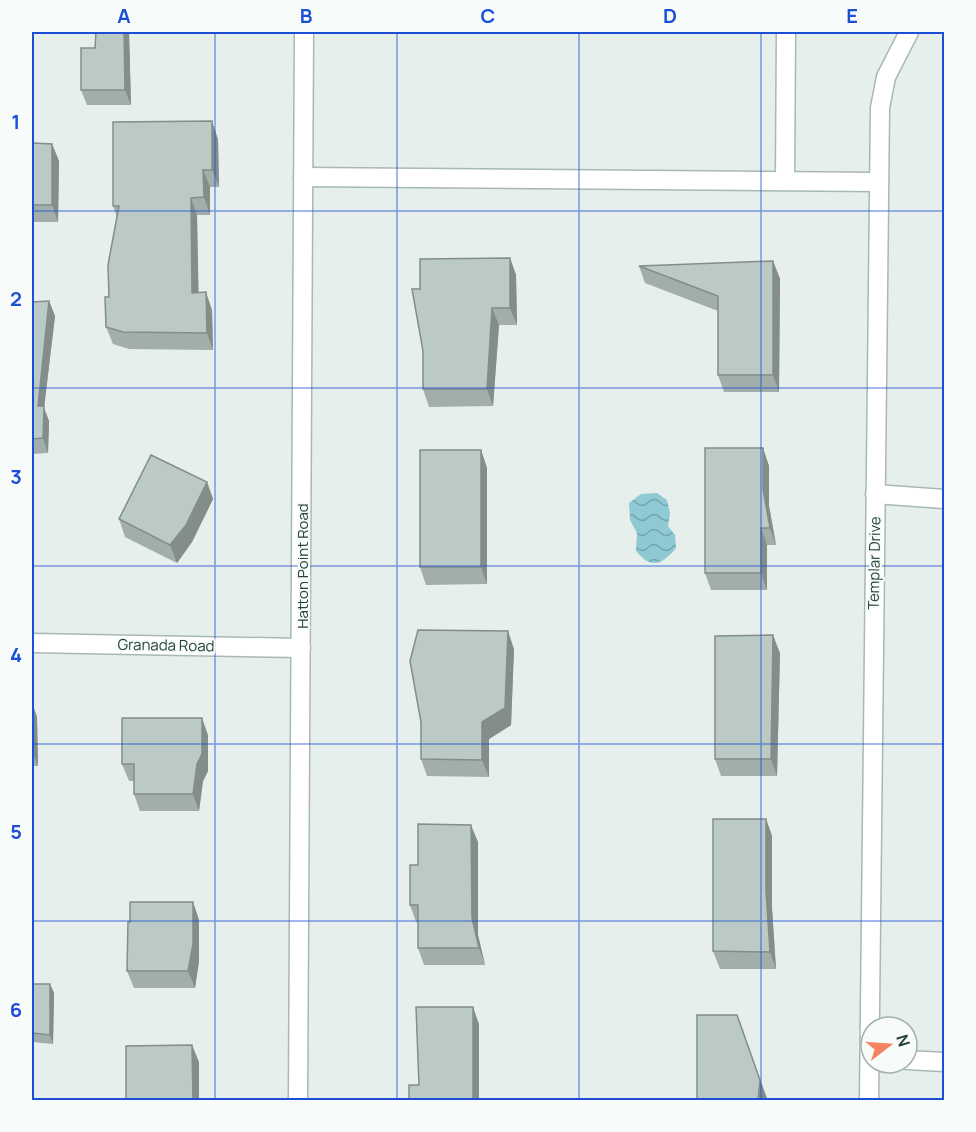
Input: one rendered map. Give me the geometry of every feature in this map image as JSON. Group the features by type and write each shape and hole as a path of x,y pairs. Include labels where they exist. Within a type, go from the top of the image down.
{"street":[{"name":"Hatton Point Road","path":"298,1101 304,32"},
{"path":"785,181 786,32"},
{"name":"Templar Drive","path":"870,1015 880,108 886,77 909,32"},
{"path":"303,177 879,182"},
{"path":"875,494 945,499"},
{"name":"Granada Road","path":"32,643 301,648"},
{"path":"919,1060 945,1062"},
{"name":"Templar Drive","path":"869,1101 870,1075"}],"water":[{"path":"657,493 667,500 670,513 668,526 675,535 676,548 661,562 651,563 636,551 637,533 630,520 629,503 641,494"}],"building":[{"path":"96,32 124,32 125,90 81,90 81,48 95,48"},
{"path":"212,121 212,170 203,170 204,197 191,198 192,293 206,292 207,333 123,332 106,327 105,297 109,297 108,265 119,206 113,206 113,122"},
{"path":"32,143 52,144 52,205 32,205"},
{"path":"510,258 510,308 492,308 487,389 423,389 423,351 412,289 420,289 420,259"},
{"path":"773,261 773,375 718,375 718,296 639,266"},
{"path":"49,301 38,406 44,406 43,438 32,439 32,302"},
{"path":"705,448 763,448 763,489 770,528 761,528 761,573 705,573"},
{"path":"420,450 481,450 481,567 420,567"},
{"path":"151,455 207,482 186,525 170,545 119,519"},
{"path":"418,630 508,631 505,708 482,722 482,760 421,759 421,722 410,661"},
{"path":"773,635 771,759 715,759 715,636"},
{"path":"122,718 202,718 202,754 197,764 193,794 134,794 134,764 122,764"},
{"path":"713,819 766,819 766,891 770,952 713,951"},
{"path":"418,824 471,825 472,918 479,948 418,948 418,905 410,905 410,865 418,865"},
{"path":"130,902 193,902 193,944 188,971 127,971"},
{"path":"32,984 50,984 50,1035 32,1033"},
{"path":"416,1007 473,1007 473,1101 409,1101 409,1085 419,1085"},
{"path":"697,1015 737,1015 760,1080 758,1101 697,1101"},
{"path":"192,1045 193,1101 126,1101 126,1046"}]}
